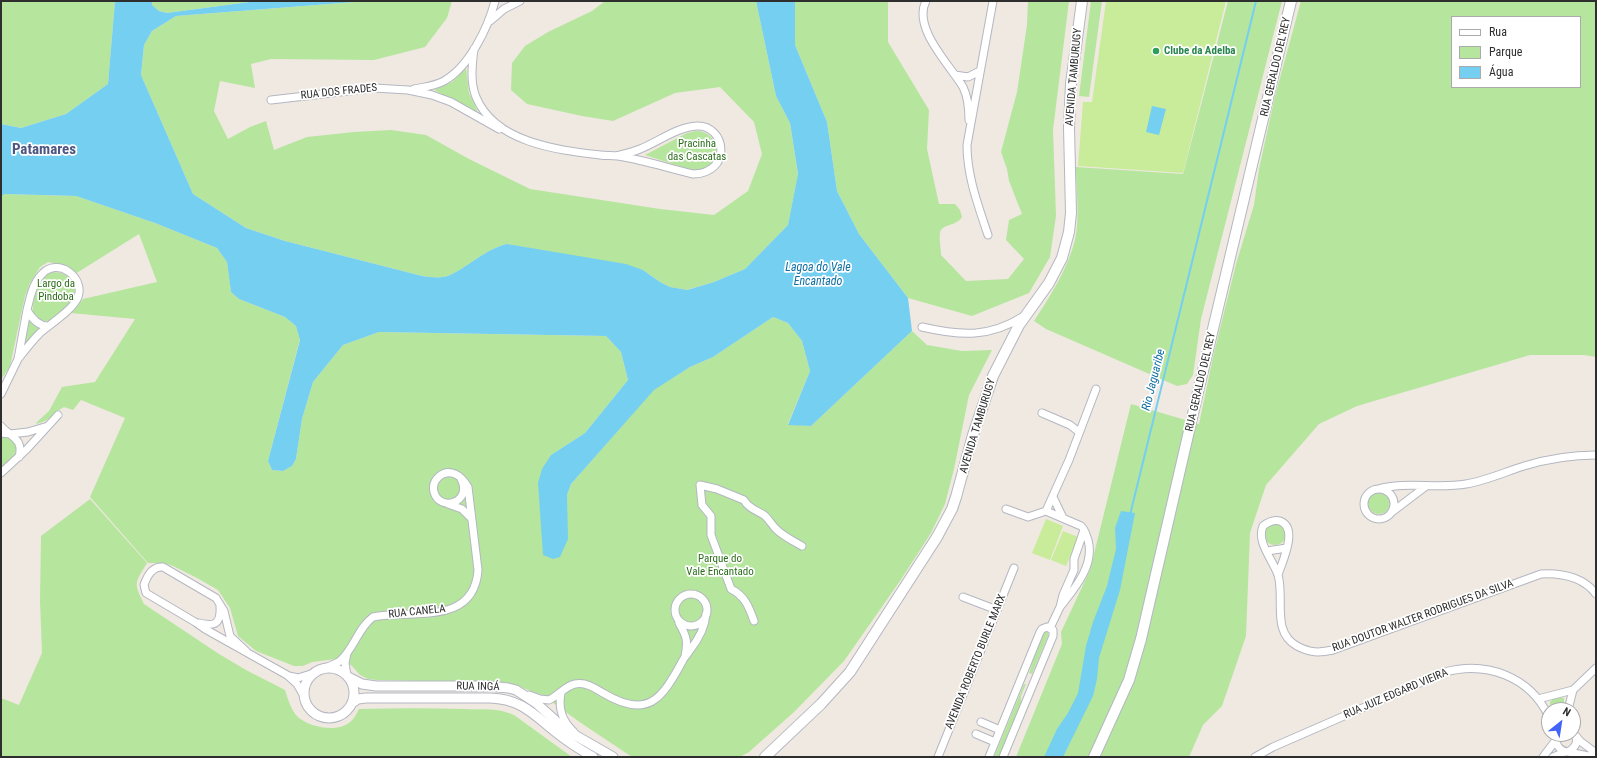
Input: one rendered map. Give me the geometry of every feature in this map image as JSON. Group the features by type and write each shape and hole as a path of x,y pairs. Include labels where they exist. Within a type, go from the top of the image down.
{"main road":[{"name":"AVENIDA TAMBURUGY","path":"765,757 820,704 850,672 937,536 952,509 973,435 993,376 1003,354 1026,314 1056,271 1067,245 1071,185 1069,120 1071,84 1082,1"},
{"name":"RUA GERALDO DEL'REY","path":"1094,757 1129,680 1141,639 1291,1"}],"street":[{"path":"495,1 488,23 474,49 471,69 476,96 483,110 506,132"},
{"path":"504,1 512,5"},
{"path":"488,23 501,11 520,1"},
{"path":"926,1 923,13 926,30 963,88 969,113 969,130"},
{"path":"988,235 968,168 967,144 993,1"},
{"name":"RUA DOS FRADES","path":"408,90 431,86 444,81 462,65 474,49"},
{"path":"462,65 467,65 471,69"},
{"path":"955,76 968,77 980,71"},
{"path":"431,86 432,95"},
{"name":"RUA DOS FRADES","path":"271,100 374,88 408,90 432,95 451,102 494,127 520,138 556,148 640,160 693,174 701,174 710,171 720,158 721,149 715,134 707,128 691,126 640,149 616,156"},
{"path":"477,117 483,110"},
{"path":"640,149 640,160"},
{"path":"1,394 18,359 34,340 69,308 78,297 78,284 71,273 59,268 53,268 43,273 32,290 18,359"},
{"path":"27,310 30,316 38,324 48,326"},
{"path":"922,327 944,332 963,334 994,330 1012,324 1026,314"},
{"path":"1046,511 1096,389"},
{"path":"1042,413 1070,425 1079,432"},
{"path":"1,472 19,457 58,415"},
{"path":"1,426 16,439 20,447 19,457"},
{"path":"1,433 10,434 28,432 48,426"},
{"path":"1425,486 1386,517 1372,517 1366,510 1366,496 1373,490 1396,486 1425,486 1454,486 1468,484 1538,462 1572,456 1596,455"},
{"path":"447,503 457,501 463,494 464,489 461,479 453,473 443,474 436,480 434,485 435,495 438,499 447,503 462,509 471,518"},
{"name":"RUA CANELA","path":"325,668 337,663 347,653 368,621 373,617 446,611 460,604 466,599 475,586 478,570 468,487 461,479"},
{"path":"754,621 748,605 739,593 731,589 711,534 711,516 702,505 700,485 717,489 744,500 746,504 764,516 776,530 802,546"},
{"path":"1378,489 1386,490 1393,497 1394,506 1390,514"},
{"path":"1053,497 1063,518"},
{"path":"1006,509 1028,517 1046,511 1081,526 1084,530 1088,542 1089,555 1084,571 1074,589 1060,607"},
{"name":"RUA DOUTOR WALTER RODRIGUES DA SILVA","path":"1278,575 1261,536 1261,531 1267,523 1272,520 1278,520 1284,523 1287,526 1290,536 1278,575 1281,623 1284,631 1295,645 1313,652 1333,650 1541,574 1552,573 1567,575 1581,581 1596,594"},
{"path":"1050,628 1060,607 1063,595 1074,570 1074,559 1084,530"},
{"path":"1267,551 1286,548"},
{"path":"1074,566 1084,571"},
{"path":"246,651 230,636 224,611 213,595 168,569 163,567 154,568 145,582 144,589 146,593 205,629 287,675 297,684 309,709 313,713 326,718 339,717 352,703 354,690 348,677 345,662 347,653"},
{"name":"AVENIDA ROBERTO BURLE MARX","path":"938,757 1014,568"},
{"path":"516,690 545,700 554,698 568,686 581,684 594,687 627,705 647,703 655,699 667,689 704,626 706,614 705,603 697,595 691,594 680,598 677,602 674,613 688,642 685,656"},
{"path":"962,597 997,610"},
{"path":"195,622 212,626 216,624 220,616 219,602"},
{"path":"676,618 686,626 693,626 704,620 706,614"},
{"path":"989,757 1042,629 1045,627 1050,628 1054,633 1053,636 1003,757"},
{"path":"287,675 298,678 325,668 337,670 348,677"},
{"name":"RUA JUIZ EDGARD VIEIRA","path":"1256,757 1273,747 1438,675 1456,669 1480,668 1503,673 1522,685 1538,699 1541,704"},
{"path":"1538,699 1573,690 1596,668"},
{"path":"304,696 304,686 309,677 314,673"},
{"name":"RUA INGÁ","path":"348,677 362,684 376,686 489,686 516,690 536,704 566,730 613,757"},
{"path":"1022,677 1034,682"},
{"path":"1570,702 1573,690"},
{"path":"561,693 559,701 561,714 569,728 582,738"},
{"name":"RUA INGÁ","path":"352,703 366,698 490,698 509,700 527,708 567,741 593,757"},
{"path":"981,722 1000,730"},
{"path":"976,734 995,742"},
{"path":"1543,757 1552,742"},
{"path":"1557,742 1558,746 1567,752 1594,757"},
{"path":"1553,757 1567,752 1575,747 1576,742"},
{"path":"1580,742 1596,753"}],"green space":[{"path":"1,1 115,1 108,84 66,114 21,128 1,124"},
{"path":"152,1 257,1 167,13 159,11 152,5"},
{"path":"367,1 452,1 447,18 425,47 374,60 271,59 251,64 255,88 220,81 214,111 228,139 250,127 266,121 274,150 307,137 354,132 391,130 426,135 469,159 530,189 660,209 714,215 748,191 762,154 754,122 720,87 675,93 613,121 527,104 511,90 512,63 525,46 548,32 592,11 605,1 756,1 776,96 790,123 798,175 788,225 745,269 714,282 686,290 670,287 643,270 507,244 499,246 450,275 436,277 422,276 285,241 246,228 193,194 141,75 144,45 152,31 176,16"},
{"path":"795,1 888,1 888,42 929,110 927,149 939,204 955,204 960,210 962,217 957,222 946,226 941,230 941,255 966,281 1008,279 1024,259 1006,240 1009,220 1022,214 1009,181 1007,169 1001,152 1017,92 1027,25 1028,1 1069,1 1053,130 1056,216 1050,257 1029,293 972,316 908,298 859,234 837,191 827,122 795,45"},
{"path":"1091,1 1102,1 1089,97 1079,96"},
{"name":"Clube da Adelba","path":"1106,1 1226,1 1183,173 1078,166 1083,102 1092,102"},
{"path":"1228,1 1282,1 1201,319 1193,375 1187,384 1177,386 1046,329 1034,321 1061,276 1073,247 1077,228 1078,207 1076,167 1183,174"},
{"path":"1301,1 1596,1 1596,357 1584,355 1530,355 1357,406 1319,424 1266,485 1250,533 1246,636 1222,706 1203,725 1189,757 1016,757 1062,644 1061,632 1090,570 1131,404 1199,424 1213,357 1236,264 1254,205 1259,169 1275,96"},
{"path":"466,68 469,93 478,112 434,90 452,82"},
{"name":"Pracinha das Cascatas","path":"696,131 704,132 710,136 716,148 716,155 708,167 701,170 690,169 645,155 687,133"},
{"name":"Parque do Vale Encantado","path":"4,194 76,196 155,223 217,248 227,262 231,292 239,299 285,317 296,326 300,339 268,461 272,470 283,471 292,466 296,459 302,419 313,382 343,345 379,332 606,336 621,352 628,380 585,433 551,455 567,539 567,495 571,484 653,390 690,367 713,357 773,317 788,323 802,341 810,371 788,424 811,426 912,331 927,345 962,351 992,350 969,395 954,469 945,504 931,533 900,581 844,661 794,712 749,752 740,757 632,757 542,695 509,683 368,679 360,675 351,665 336,659 312,662 303,666 294,666 256,651 238,636 230,608 218,590 173,566 164,563 148,563 90,497 125,418 81,400 73,410 64,407 49,419 36,424 49,411 62,387 95,382 135,319 71,313 83,299 157,282 139,234 75,274 62,266 48,262 40,267 30,283 25,296 10,366 1,380 1,196"},
{"name":"Largo da Pindoba","path":"52,272 68,276 74,283 74,293 69,303 54,318 48,321 39,320 35,317 33,312 34,299 43,279"},
{"path":"29,320 36,327 41,328 24,347"},
{"path":"1,436 9,438 17,444 14,456 1,469"},
{"path":"1379,492 1387,495 1390,503 1387,511 1379,514 1371,511 1368,503 1371,495"},
{"path":"90,499 147,563 137,584 138,592 144,604 219,654 285,690 294,712 305,722 326,728 341,727 348,724 355,717 359,709 426,708 495,710 514,715 572,757 1,757 1,698 19,705 42,653 40,601 41,536"},
{"path":"1046,519 1063,526 1050,560 1032,553"},
{"path":"1275,523 1283,526 1286,534 1283,542 1275,545 1267,542 1264,534 1267,526"},
{"path":"1063,531 1078,537 1066,566 1051,560"},
{"path":"1046,630 1048,632 1048,636 1032,674 1029,673 1039,638"},
{"path":"1024,684 1026,684 1021,696 1021,705 999,757 994,757"},
{"path":"1558,697 1564,698 1564,702 1550,702"}],"water":[{"name":"Lagoa do Vale Encantado","path":"115,1 152,1 152,5 159,11 167,13 257,1 367,1 176,16 152,31 144,45 141,75 193,194 246,228 285,241 422,276 447,276 499,246 507,244 626,264 643,270 670,287 687,290 714,282 745,269 788,225 798,174 790,123 776,96 756,1 795,1 795,45 827,122 837,191 859,234 908,298 912,331 811,426 788,425 810,371 802,341 788,323 773,317 713,357 690,367 654,390 571,484 567,495 568,539 560,557 553,559 543,555 538,483 542,469 551,455 585,433 628,380 621,352 606,336 379,332 343,345 313,382 302,419 296,459 292,466 283,471 272,470 268,461 300,340 296,326 285,317 239,299 231,292 227,262 217,248 155,223 76,196 5,194 1,196 1,124 21,128 66,114 108,84"},
{"path":"1152,106 1166,109 1159,135 1146,132"},
{"path":"1121,511 1135,513 1120,590 1099,658 1097,679 1093,696 1063,757 1044,757 1057,729 1068,713 1078,693 1086,646 1093,622 1107,586 1116,549 1115,528"}],"waterway":[{"name":"Rio Jaguaribe","path":"1130,515 1256,1"}],"place":[{"name":"Clube da Adelba","path":"1156,51"}],"district":[{"name":"Patamares","path":"44,150"}]}
